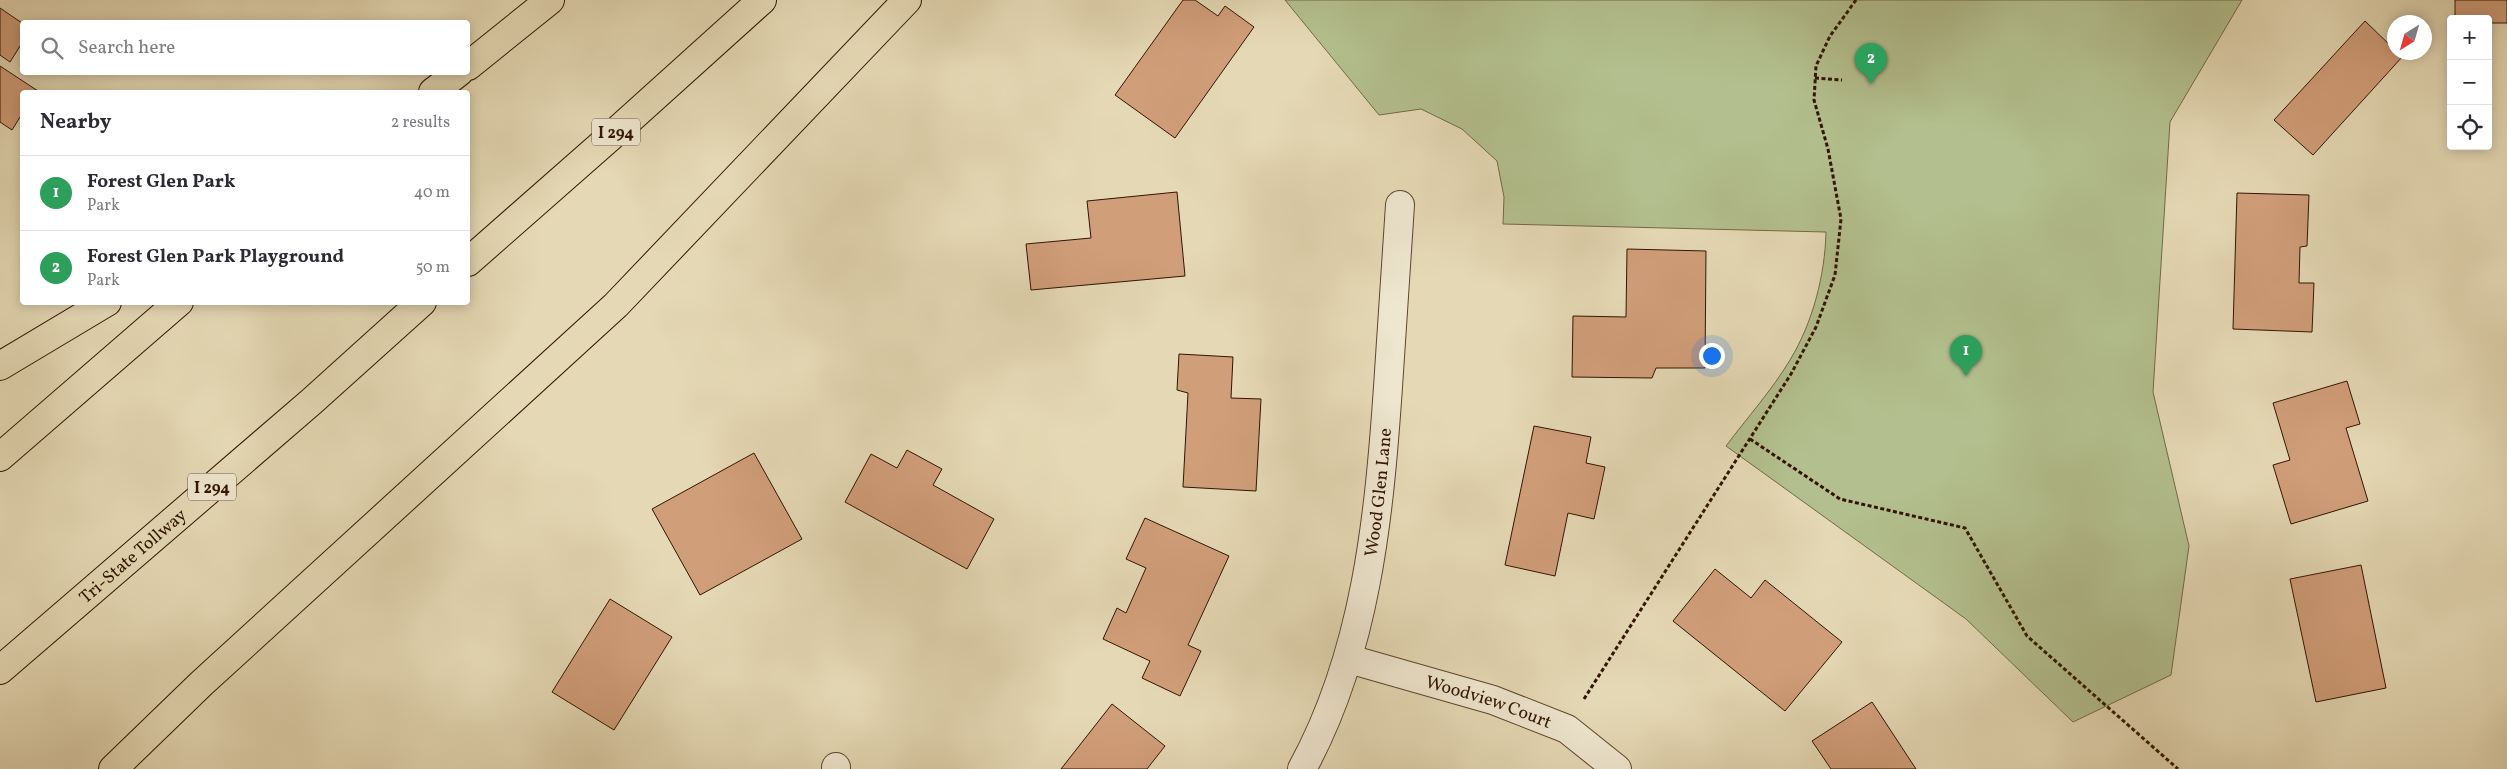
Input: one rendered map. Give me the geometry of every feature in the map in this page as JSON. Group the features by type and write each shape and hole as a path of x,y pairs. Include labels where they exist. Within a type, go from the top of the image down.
{"highway":[{"path":"477,58 525,0"},
{"path":"477,58 550,0"},
{"name":"I 294","path":"470,260 762,0"},
{"path":"113,769 209,676 616,305 907,0"},
{"path":"436,90 455,75"},
{"path":"0,366 102,305"},
{"path":"0,457 177,305"},
{"name":"Tri-State Tollway","path":"0,670 311,402 419,305"}],"street":[{"name":"Wood Glen Lane","path":"1302,769 1349,659 1372,555 1381,487 1400,205"},
{"name":"Woodview Court","path":"1349,659 1493,700 1567,730 1617,769"}],"path":[{"path":"1567,730 1578,708 1791,374 1816,327 1835,275 1841,219 1828,148 1814,100 1816,66 1830,36 1856,0"},
{"path":"1815,78 1842,80"},
{"path":"1750,439 1840,499 1965,528 2026,636 2178,769"}],"green space":[{"path":"1285,0 2242,0 2170,122 2153,392 2189,546 2171,675 2073,722 1966,619 1726,446 1775,382 1798,345 1816,298 1823,265 1826,232 1503,224 1504,197 1497,161 1462,129 1421,109 1379,115"}],"building":[{"path":"1183,0 1195,0 1218,16 1225,6 1254,27 1175,138 1115,95"},
{"path":"2455,0 2507,0 2507,23 2492,23 2492,15 2455,15"},
{"path":"0,8 20,22 20,46 10,62 0,55"},
{"path":"2365,21 2387,42 2387,60 2399,60 2313,155 2274,120"},
{"path":"0,66 36,90 20,90 20,117 12,130 0,122"},
{"path":"1177,192 1185,276 1031,290 1026,244 1091,238 1087,201"},
{"path":"2237,193 2309,195 2307,246 2300,247 2299,283 2314,283 2312,332 2233,329"},
{"path":"1627,249 1706,251 1705,368 1656,368 1652,378 1572,377 1573,316 1626,317"},
{"path":"1179,354 1233,357 1231,398 1261,399 1256,491 1183,487 1188,393 1177,390"},
{"path":"2347,381 2360,424 2346,428 2368,501 2291,524 2273,465 2290,460 2273,403"},
{"path":"1534,426 1591,437 1586,463 1605,467 1594,519 1568,513 1555,576 1505,565"},
{"path":"907,450 942,469 933,485 994,519 967,569 845,502 871,454 897,468"},
{"path":"754,453 802,539 700,595 652,509"},
{"path":"1145,518 1229,556 1188,645 1201,651 1180,696 1142,678 1150,661 1103,639 1117,608 1126,613 1146,568 1126,559"},
{"path":"2361,565 2386,688 2316,702 2290,579"},
{"path":"1715,569 1751,598 1765,580 1842,642 1785,711 1673,621"},
{"path":"610,599 672,637 614,730 552,692"},
{"path":"1872,702 1916,769 1831,769 1812,741"},
{"path":"1112,704 1165,746 1147,769 1061,769"}],"place":[{"name":"Forest Glen Park Playground","path":"1871,84"},
{"name":"Forest Glen Park","path":"1966,376"}]}
